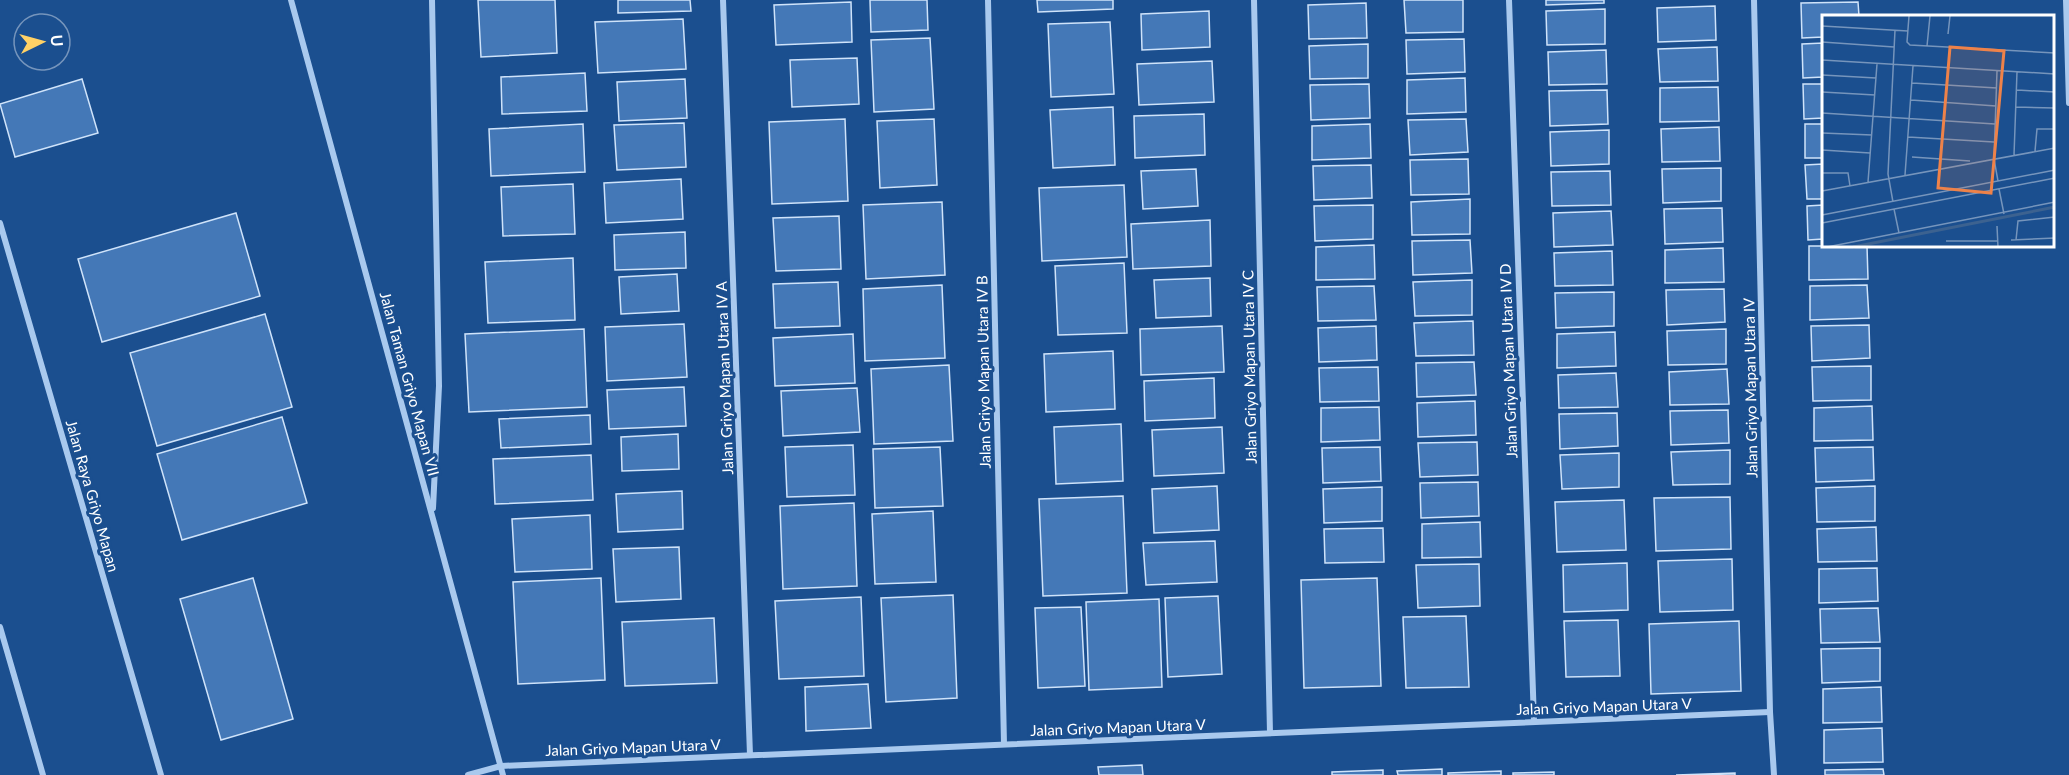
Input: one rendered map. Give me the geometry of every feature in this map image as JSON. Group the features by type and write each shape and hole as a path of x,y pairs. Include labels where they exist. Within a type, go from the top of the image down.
{"street":[{"name":"Jalan Taman Griyo Mapan VII","path":"291,0 503,775"},
{"path":"432,0 439,386 432,515"},
{"name":"Jalan Griyo Mapan Utara IV A","path":"723,0 750,755"},
{"name":"Jalan Griyo Mapan Utara IV B","path":"988,0 1004,744"},
{"name":"Jalan Griyo Mapan Utara IV C","path":"1254,0 1269,733"},
{"name":"Jalan Griyo Mapan Utara IV D","path":"1509,0 1534,721"},
{"name":"Jalan Griyo Mapan Utara IV","path":"1754,0 1770,712 1774,775"},
{"path":"2066,0 2069,103"},
{"name":"Jalan Raya Griyo Mapan","path":"0,224 160,775"},
{"path":"0,627 43,775"},
{"name":"Jalan Griyo Mapan Utara V","path":"468,775 501,766 1770,712"}],"building":[{"path":"478,0 555,0 557,53 481,57"},
{"path":"618,0 690,0 691,11 618,13"},
{"path":"870,0 927,0 928,30 871,32"},
{"path":"1037,0 1113,0 1113,9 1038,12"},
{"path":"1404,0 1463,0 1463,32 1406,33"},
{"path":"1546,0 1604,0 1604,3 1546,5"},
{"path":"851,2 852,42 776,45 774,5"},
{"path":"1858,2 1859,15 1822,15 1822,37 1802,38 1801,3"},
{"path":"1366,3 1367,38 1309,39 1308,5"},
{"path":"1715,6 1716,40 1658,42 1657,8"},
{"path":"1605,9 1605,44 1547,45 1546,11"},
{"path":"1209,11 1210,47 1142,50 1141,14"},
{"path":"683,19 686,69 598,73 595,22"},
{"path":"1110,22 1114,94 1051,97 1048,24"},
{"path":"930,38 934,109 874,112 871,40"},
{"path":"1464,39 1465,72 1407,74 1406,40"},
{"path":"1822,43 1822,77 1803,78 1802,44"},
{"path":"1368,44 1368,78 1310,79 1309,46"},
{"path":"1717,47 1718,81 1660,82 1658,49"},
{"path":"1606,50 1607,84 1549,85 1548,52"},
{"path":"857,58 859,104 792,107 790,60"},
{"path":"1212,61 1214,102 1139,105 1137,64"},
{"path":"585,73 587,111 502,114 501,77"},
{"path":"1465,78 1466,112 1407,114 1407,80"},
{"path":"82,79 98,133 15,157 0,104"},
{"path":"685,79 687,118 619,121 617,82"},
{"path":"1369,84 1370,118 1311,120 1310,85"},
{"path":"1803,84 1822,84 1822,118 1804,119"},
{"path":"1718,87 1719,121 1660,122 1660,88"},
{"path":"1607,90 1608,124 1550,126 1549,91"},
{"path":"1113,107 1115,165 1053,168 1050,110"},
{"path":"1204,114 1205,155 1135,158 1134,116"},
{"path":"845,119 848,201 772,204 769,122"},
{"path":"934,119 937,185 880,188 877,121"},
{"path":"1466,119 1468,152 1410,155 1408,120"},
{"path":"684,123 686,167 617,170 614,125"},
{"path":"583,124 585,172 491,176 489,129"},
{"path":"1370,124 1371,158 1312,160 1312,126"},
{"path":"1805,124 1822,124 1822,158 1805,158"},
{"path":"1719,127 1720,161 1662,162 1661,129"},
{"path":"1609,130 1609,164 1551,166 1550,132"},
{"path":"1468,159 1469,194 1411,195 1410,160"},
{"path":"1822,164 1822,199 1807,199 1805,165"},
{"path":"1371,165 1372,198 1314,200 1313,166"},
{"path":"1721,168 1721,201 1663,203 1662,169"},
{"path":"1196,169 1198,206 1143,209 1141,171"},
{"path":"1610,171 1611,205 1552,206 1551,172"},
{"path":"681,179 683,219 606,223 604,183"},
{"path":"573,184 575,234 503,236 501,187"},
{"path":"1124,185 1127,257 1042,261 1039,188"},
{"path":"1470,199 1470,234 1412,235 1411,202"},
{"path":"942,202 945,275 866,279 863,205"},
{"path":"1373,205 1373,239 1315,241 1314,206"},
{"path":"1822,205 1822,239 1808,240 1807,206"},
{"path":"1722,208 1723,242 1665,244 1664,209"},
{"path":"1611,211 1613,245 1554,247 1553,213"},
{"path":"236,213 260,296 102,342 78,259"},
{"path":"839,216 841,269 776,271 773,218"},
{"path":"1210,220 1211,266 1133,269 1131,224"},
{"path":"685,232 686,268 615,270 614,235"},
{"path":"1470,240 1472,273 1413,275 1412,241"},
{"path":"1374,245 1375,279 1316,280 1316,247"},
{"path":"1809,246 1867,248 1868,279 1809,280"},
{"path":"1723,248 1724,282 1665,283 1665,250"},
{"path":"1612,251 1613,285 1555,286 1554,253"},
{"path":"573,258 575,320 488,323 485,262"},
{"path":"1124,263 1127,333 1058,335 1055,266"},
{"path":"677,274 679,311 621,314 619,277"},
{"path":"1210,278 1211,316 1156,318 1154,280"},
{"path":"1472,280 1472,315 1415,316 1413,282"},
{"path":"838,282 840,326 775,328 773,284"},
{"path":"942,285 945,358 865,361 863,289"},
{"path":"1867,285 1869,318 1810,320 1810,286"},
{"path":"1374,286 1376,320 1318,321 1317,287"},
{"path":"1724,289 1725,322 1667,325 1666,290"},
{"path":"1614,292 1614,326 1556,328 1555,293"},
{"path":"265,314 292,407 157,446 130,353"},
{"path":"1473,321 1474,355 1416,356 1414,323"},
{"path":"684,324 687,377 607,381 605,327"},
{"path":"1869,325 1870,358 1812,361 1811,326"},
{"path":"1222,326 1224,372 1141,375 1140,329"},
{"path":"1376,326 1377,360 1319,362 1318,328"},
{"path":"584,329 587,407 469,412 465,334"},
{"path":"1726,329 1726,364 1668,365 1667,331"},
{"path":"1615,332 1616,366 1557,368 1557,334"},
{"path":"853,334 855,383 775,386 773,338"},
{"path":"1113,351 1115,409 1046,412 1044,354"},
{"path":"1474,362 1476,395 1417,397 1416,363"},
{"path":"949,365 953,441 874,444 871,369"},
{"path":"1871,366 1871,400 1813,401 1812,367"},
{"path":"1378,367 1379,401 1320,402 1319,368"},
{"path":"1727,369 1729,404 1670,405 1669,372"},
{"path":"1616,373 1618,407 1559,408 1558,375"},
{"path":"1214,378 1215,418 1145,421 1144,381"},
{"path":"684,387 686,426 609,429 607,390"},
{"path":"857,388 860,432 783,436 781,391"},
{"path":"1475,401 1476,435 1418,437 1417,403"},
{"path":"1872,406 1873,440 1814,441 1814,408"},
{"path":"1379,407 1380,440 1321,442 1321,408"},
{"path":"1728,410 1729,443 1671,445 1670,411"},
{"path":"1617,413 1618,446 1560,449 1559,414"},
{"path":"590,415 591,444 501,448 499,419"},
{"path":"282,417 307,503 182,540 157,454"},
{"path":"1121,424 1123,481 1056,484 1054,427"},
{"path":"1222,427 1224,473 1154,476 1152,430"},
{"path":"678,434 679,469 622,471 621,437"},
{"path":"1477,442 1478,475 1420,477 1418,443"},
{"path":"853,445 855,495 787,497 785,447"},
{"path":"940,447 943,506 875,508 873,449"},
{"path":"1380,447 1381,481 1323,483 1322,448"},
{"path":"1873,447 1874,480 1816,482 1815,448"},
{"path":"1730,450 1730,484 1673,485 1671,452"},
{"path":"1619,453 1619,487 1562,489 1560,455"},
{"path":"591,455 593,500 495,504 493,459"},
{"path":"1478,482 1479,516 1421,518 1420,483"},
{"path":"1217,486 1219,530 1154,533 1152,489"},
{"path":"1875,486 1875,521 1817,522 1816,488"},
{"path":"1382,487 1382,521 1324,523 1323,489"},
{"path":"682,491 683,529 618,532 616,494"},
{"path":"1123,496 1127,593 1043,596 1039,499"},
{"path":"1730,497 1731,549 1656,551 1654,498"},
{"path":"1624,500 1626,550 1557,552 1555,502"},
{"path":"854,503 857,586 783,589 780,506"},
{"path":"933,511 936,582 875,584 872,514"},
{"path":"590,515 592,569 515,572 512,519"},
{"path":"1480,522 1481,557 1422,558 1422,524"},
{"path":"1876,527 1877,561 1818,562 1817,529"},
{"path":"1383,528 1384,562 1325,563 1324,529"},
{"path":"1215,541 1217,582 1146,585 1143,543"},
{"path":"679,547 681,599 616,602 613,549"},
{"path":"1732,559 1733,610 1660,612 1658,561"},
{"path":"1627,563 1628,610 1564,612 1563,565"},
{"path":"1479,564 1480,606 1418,608 1416,565"},
{"path":"1877,568 1878,601 1819,603 1819,569"},
{"path":"253,578 293,719 221,740 180,599"},
{"path":"601,578 605,680 518,684 513,582"},
{"path":"1377,578 1381,686 1304,688 1301,580"},
{"path":"953,595 957,698 886,702 881,598"},
{"path":"1218,596 1222,674 1168,677 1165,598"},
{"path":"861,597 864,676 779,679 775,601"},
{"path":"1159,599 1162,687 1089,690 1086,602"},
{"path":"1081,607 1085,686 1038,688 1035,608"},
{"path":"1878,608 1880,642 1821,643 1820,609"},
{"path":"1466,616 1469,687 1406,688 1403,617"},
{"path":"714,618 717,683 625,686 622,622"},
{"path":"1618,620 1620,676 1566,677 1564,621"},
{"path":"1739,621 1741,691 1651,694 1649,624"},
{"path":"1880,648 1880,681 1822,683 1821,649"},
{"path":"868,684 871,728 806,731 805,687"},
{"path":"1881,687 1882,722 1823,723 1823,689"},
{"path":"1882,728 1883,762 1824,763 1824,730"},
{"path":"1142,765 1143,775 1099,775 1098,767"},
{"path":"1442,769 1442,775 1398,775 1397,771"},
{"path":"1883,769 1884,775 1825,775 1825,770"},
{"path":"1383,770 1383,775 1332,775 1332,772"},
{"path":"1501,771 1501,775 1448,775 1448,773"},
{"path":"1554,772 1554,775 1513,775 1513,773"},
{"path":"1735,773 1735,775 1676,775"}]}
